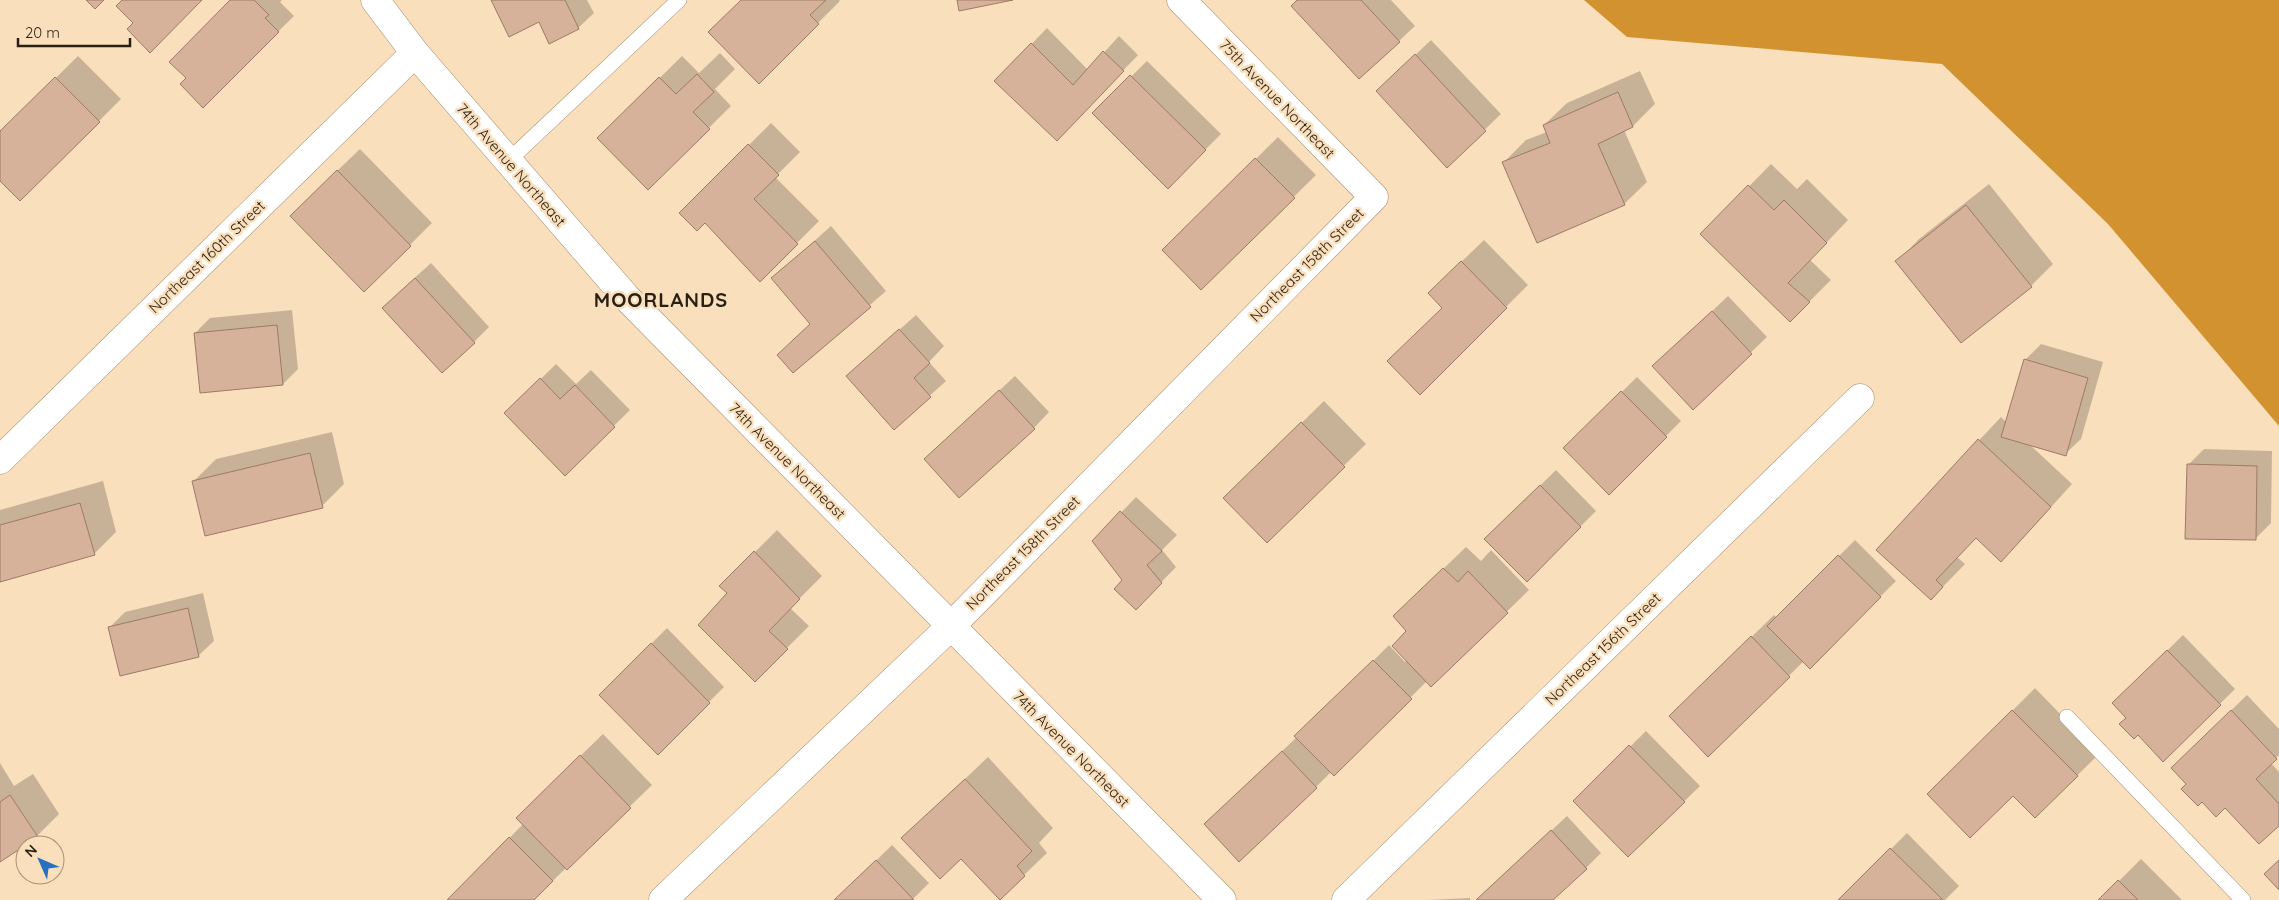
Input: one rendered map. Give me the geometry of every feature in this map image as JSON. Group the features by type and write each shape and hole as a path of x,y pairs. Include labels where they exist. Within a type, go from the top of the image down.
{"street":[{"name":"74th Avenue Northeast","path":"375,0 414,53 626,297 950,627 1222,900"},
{"name":"75th Avenue Northeast","path":"1181,0 1374,197"},
{"name":"Northeast 160th Street","path":"0,460 414,53"},
{"name":"Northeast 158th Street","path":"663,900 950,627 1374,197"},
{"name":"Northeast 156th Street","path":"1346,900 1860,398"}],"lane":[{"path":"508,161 679,0"},
{"path":"2067,717 2243,900"}],"shaded area":[{"path":"1584,0 2279,0 2279,426 2108,224 1942,64 1627,37"}],"building":[{"path":"86,0 104,0 95,9"},
{"path":"122,0 202,0 150,53 127,29 133,23 116,6"},
{"path":"230,0 254,0 269,15 265,18 279,32 203,108 180,84 186,78 169,62"},
{"path":"491,0 565,0 579,29 549,44 539,22 509,37"},
{"path":"741,0 826,0 810,15 819,24 759,84 708,32"},
{"path":"957,0 1013,0 959,11"},
{"path":"1297,0 1361,0 1400,42 1359,79 1291,6"},
{"path":"1031,43 1073,85 1103,51 1124,71 1057,141 994,81"},
{"path":"1415,54 1486,131 1447,168 1376,91"},
{"path":"697,74 714,92 693,112 710,129 648,190 597,138 659,77 676,94"},
{"path":"1130,75 1206,150 1168,189 1092,113"},
{"path":"55,77 100,122 20,201 0,181 0,131"},
{"path":"1618,92 1633,127 1598,144 1625,205 1537,243 1502,162 1550,143 1543,125"},
{"path":"748,144 779,175 754,199 798,244 760,282 705,223 697,231 679,213"},
{"path":"1255,158 1295,198 1201,290 1162,250"},
{"path":"337,170 411,246 364,292 290,216"},
{"path":"1748,185 1774,210 1784,200 1827,243 1788,283 1810,302 1790,322 1700,234"},
{"path":"1966,205 2032,287 1961,343 1895,261"},
{"path":"815,241 871,307 793,373 777,355 810,324 771,278"},
{"path":"1461,261 1507,308 1420,395 1387,361 1442,308 1428,293"},
{"path":"415,278 475,343 442,373 382,308"},
{"path":"1712,311 1752,354 1693,410 1652,366"},
{"path":"277,325 283,385 200,393 194,333"},
{"path":"899,329 930,363 914,378 931,397 894,430 846,376"},
{"path":"2024,359 2088,378 2066,456 2001,437"},
{"path":"540,378 560,399 575,385 615,427 565,476 504,413"},
{"path":"999,390 1035,429 959,498 924,459"},
{"path":"1621,391 1667,437 1609,495 1563,448"},
{"path":"1301,422 1345,467 1267,543 1223,498"},
{"path":"1978,439 2051,507 2001,562 1976,538 1936,580 1943,587 1931,600 1876,550"},
{"path":"310,453 323,508 205,536 192,481"},
{"path":"2187,464 2257,466 2256,540 2185,539"},
{"path":"1540,485 1581,527 1527,582 1484,539"},
{"path":"80,503 95,555 0,582 0,525"},
{"path":"1120,511 1162,551 1147,565 1162,583 1136,610 1114,589 1122,580 1092,541"},
{"path":"754,551 800,599 769,631 788,649 755,682 698,625 727,593 719,586"},
{"path":"1838,555 1881,597 1810,669 1767,626"},
{"path":"1443,568 1458,582 1468,571 1508,613 1431,687 1392,646 1406,631 1393,616"},
{"path":"188,608 199,657 120,676 108,627"},
{"path":"1751,636 1790,677 1708,757 1669,716"},
{"path":"651,643 710,703 658,755 599,695"},
{"path":"2167,650 2221,705 2163,762 2138,735 2134,739 2119,724 2126,718 2112,703"},
{"path":"1373,660 1412,699 1334,776 1294,736"},
{"path":"2012,710 2078,776 2035,818 2013,796 1970,838 1927,794"},
{"path":"2231,710 2277,759 2256,779 2279,804 2279,826 2259,844 2225,808 2216,817 2202,802 2198,806 2181,789 2186,784 2171,768"},
{"path":"1629,745 1685,802 1628,857 1573,801"},
{"path":"1282,751 1317,788 1239,862 1204,824"},
{"path":"580,755 631,808 567,870 516,818"},
{"path":"965,779 1032,851 1017,866 1025,876 1000,900 961,859 940,879 901,838"},
{"path":"10,795 37,835 15,835 15,852 0,862 0,802"},
{"path":"1551,830 1587,869 1553,900 1476,900"},
{"path":"509,837 553,881 534,900 447,900"},
{"path":"1890,848 1943,900 1838,900"},
{"path":"876,860 914,900 834,900"},
{"path":"2279,860 2279,890 2264,874"},
{"path":"2118,880 2138,900 2098,900"}],"district":[{"name":"MOORLANDS","path":"661,300"}]}
